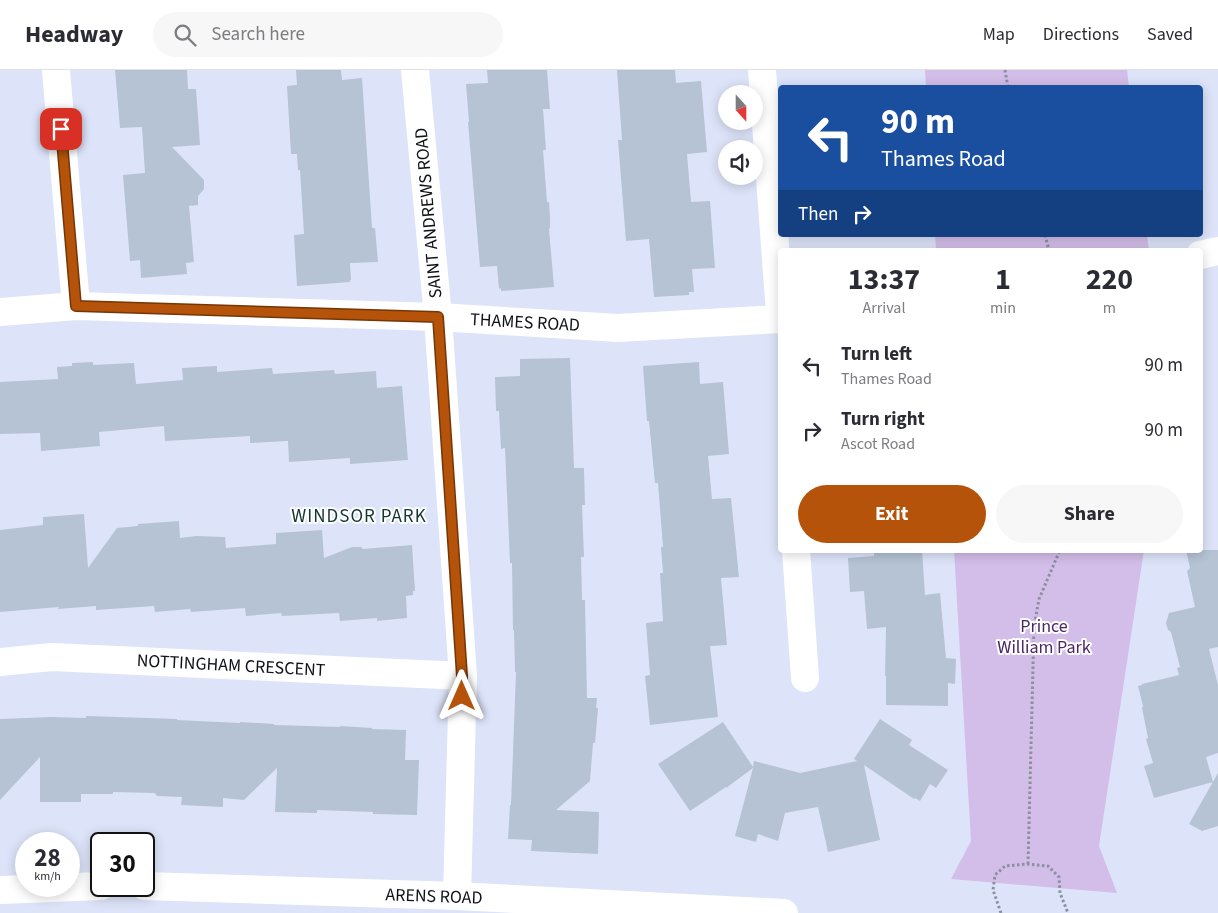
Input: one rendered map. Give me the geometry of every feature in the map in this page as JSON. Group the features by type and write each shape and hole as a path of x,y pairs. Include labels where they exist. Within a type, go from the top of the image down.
{"street":[{"path":"56,70 76,306"},
{"name":"SAINT ANDREWS ROAD","path":"415,70 438,317 462,676 457,896"},
{"path":"762,70 778,286"},
{"path":"1203,254 1218,251"},
{"name":"THAMES ROAD","path":"0,312 76,306 438,317 618,328 778,319"},
{"path":"796,553 805,678"},
{"name":"NOTTINGHAM CRESCENT","path":"0,662 52,657 462,676"},
{"path":"0,890 90,886"},
{"name":"ARENS ROAD","path":"155,886 457,896 784,913"}],"path":[{"path":"1005,70 1008,85"},
{"path":"1028,864 1034,627 1039,599 1059,553"},
{"path":"1001,913 993,890 995,875 1005,866 1028,864 1048,866 1059,877 1060,893 1068,913"}],"green space":[{"path":"925,70 1127,70 1129,85 926,85"},
{"path":"935,237 1147,237 1149,248 936,248"},
{"name":"Prince William Park","path":"954,553 1144,553 1099,846 1117,893 951,879 971,841"}],"building":[{"path":"115,70 187,70 188,89 196,89 200,145 172,147 204,180 204,189 198,196 198,205 189,206 194,262 186,263 187,274 141,278 140,260 130,261 123,175 145,173 142,127 120,128"},
{"path":"296,70 341,70 342,80 362,78 372,228 375,228 378,262 350,263 350,282 297,286 294,235 304,234 300,170 298,170 297,154 291,154 287,86 297,85"},
{"path":"487,70 547,70 550,109 543,109 546,150 543,150 547,202 549,202 549,229 554,287 501,291 501,288 499,289 497,266 480,267 466,84 488,83"},
{"path":"617,70 675,70 676,83 701,81 707,152 687,154 691,202 710,201 715,268 692,269 694,292 689,292 689,295 654,297 649,239 626,241 618,140 622,140"},
{"path":"570,358 574,468 584,468 585,505 582,505 584,557 581,557 582,600 585,600 587,698 597,698 596,708 598,708 590,781 556,810 599,812 598,854 531,851 532,840 508,839 516,672 505,448 501,449 499,411 496,411 495,377 520,376 520,359"},
{"path":"93,362 93,365 134,363 136,384 183,380 182,368 217,366 217,372 272,368 273,374 334,370 335,374 376,371 377,388 402,386 408,460 350,464 350,458 289,462 288,441 250,443 250,436 165,441 164,426 99,432 100,446 41,451 40,433 0,434 0,382 58,379 57,367 72,366 72,363"},
{"path":"699,362 700,384 723,382 729,454 708,456 712,499 731,498 739,577 721,578 727,645 710,646 718,717 650,725 645,676 650,675 646,623 663,621 660,573 663,573 661,547 663,547 658,483 655,483 649,421 647,421 643,366"},
{"path":"84,514 88,568 117,528 138,526 138,524 179,521 180,538 196,536 225,537 226,548 276,544 276,533 322,530 324,558 352,547 361,547 363,549 412,545 415,591 413,591 413,595 406,596 407,618 377,621 377,618 340,621 339,613 282,616 281,613 246,616 245,608 191,612 190,609 155,612 154,606 96,610 96,606 0,612 0,530 43,525 43,517"},
{"path":"1203,550 1218,550 1218,647 1209,649 1218,685 1218,753 1206,757 1213,782 1154,798 1144,766 1153,763 1146,739 1148,738 1138,686 1179,675 1177,668 1180,667 1171,632 1168,630 1166,623 1169,613 1195,607 1187,571 1190,568 1187,553 1203,553"},
{"path":"874,553 922,553 925,595 940,593 946,658 956,659 955,684 948,683 948,706 886,705 886,627 867,629 864,591 850,592 848,558 874,556"},
{"path":"86,716 406,730 405,760 419,760 417,815 317,810 317,813 275,812 277,768 244,800 223,798 223,807 181,805 182,797 157,796 155,793 113,792 113,794 81,794 81,802 40,802 40,757 0,800 0,719 86,718"},
{"path":"880,719 912,740 909,745 948,770 936,788 930,784 920,801 914,799 864,765 880,840 828,852 818,807 785,813 778,841 758,834 756,842 735,836 753,768 690,811 658,764 723,722 753,767 754,761 800,773 857,761 854,759"},
{"path":"1218,773 1218,826 1202,831 1189,824"}],"district":[{"name":"WINDSOR PARK","path":"359,515"}],"route":[{"path":"61,129 76,306 438,317 462,696"}]}
